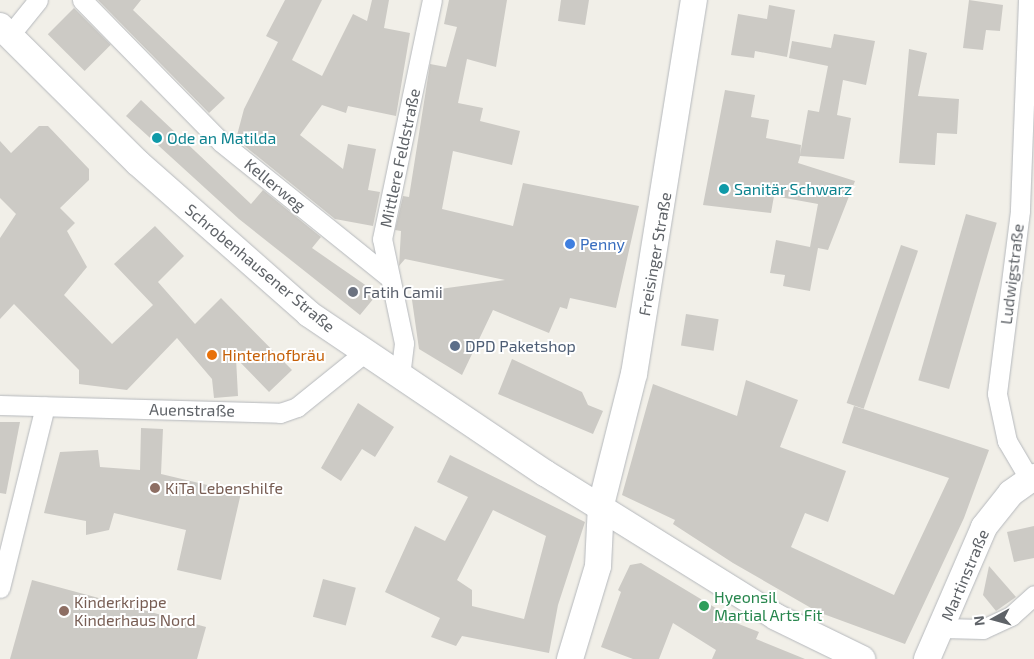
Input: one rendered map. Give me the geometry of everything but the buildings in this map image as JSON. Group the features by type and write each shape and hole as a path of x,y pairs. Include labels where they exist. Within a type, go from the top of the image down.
{"main road":[{"name":"Freisinger Straße","path":"570,659 598,566 601,505 634,374 694,0"},
{"name":"Schrobenhausener Straße","path":"4,31 225,240 309,314 364,353 776,617 862,659"},
{"name":"Martinstraße","path":"927,659 943,628 984,527 1011,493 1032,479"}],"street":[{"path":"4,31 38,0"},
{"name":"Kellerweg","path":"82,0 221,142 390,278"},
{"name":"Mittlere Feldstraße","path":"400,376 404,343 382,239 432,0"},
{"name":"Ludwigstraße","path":"1028,0 1020,212 997,394 1006,441 1032,479"},
{"name":"Auenstraße","path":"0,405 280,413 297,407 364,353"},
{"path":"0,588 45,406"},
{"path":"943,628 983,628 1011,616 1034,595"}],"place":[{"name":"Ode an Matilda","path":"157,138"},
{"name":"Sanitär Schwarz","path":"724,189"},
{"name":"Penny","path":"570,244"},
{"name":"Fatih Camii","path":"353,292"},
{"name":"DPD Paketshop","path":"455,346"},
{"name":"Hinterhofbräu","path":"212,355"},
{"name":"KiTa Lebenshilfe","path":"155,488"},
{"name":"Hyeonsil Martial Arts Fit","path":"704,606"},
{"name":"Kinderkrippe Kinderhaus Nord","path":"64,611"}]}
